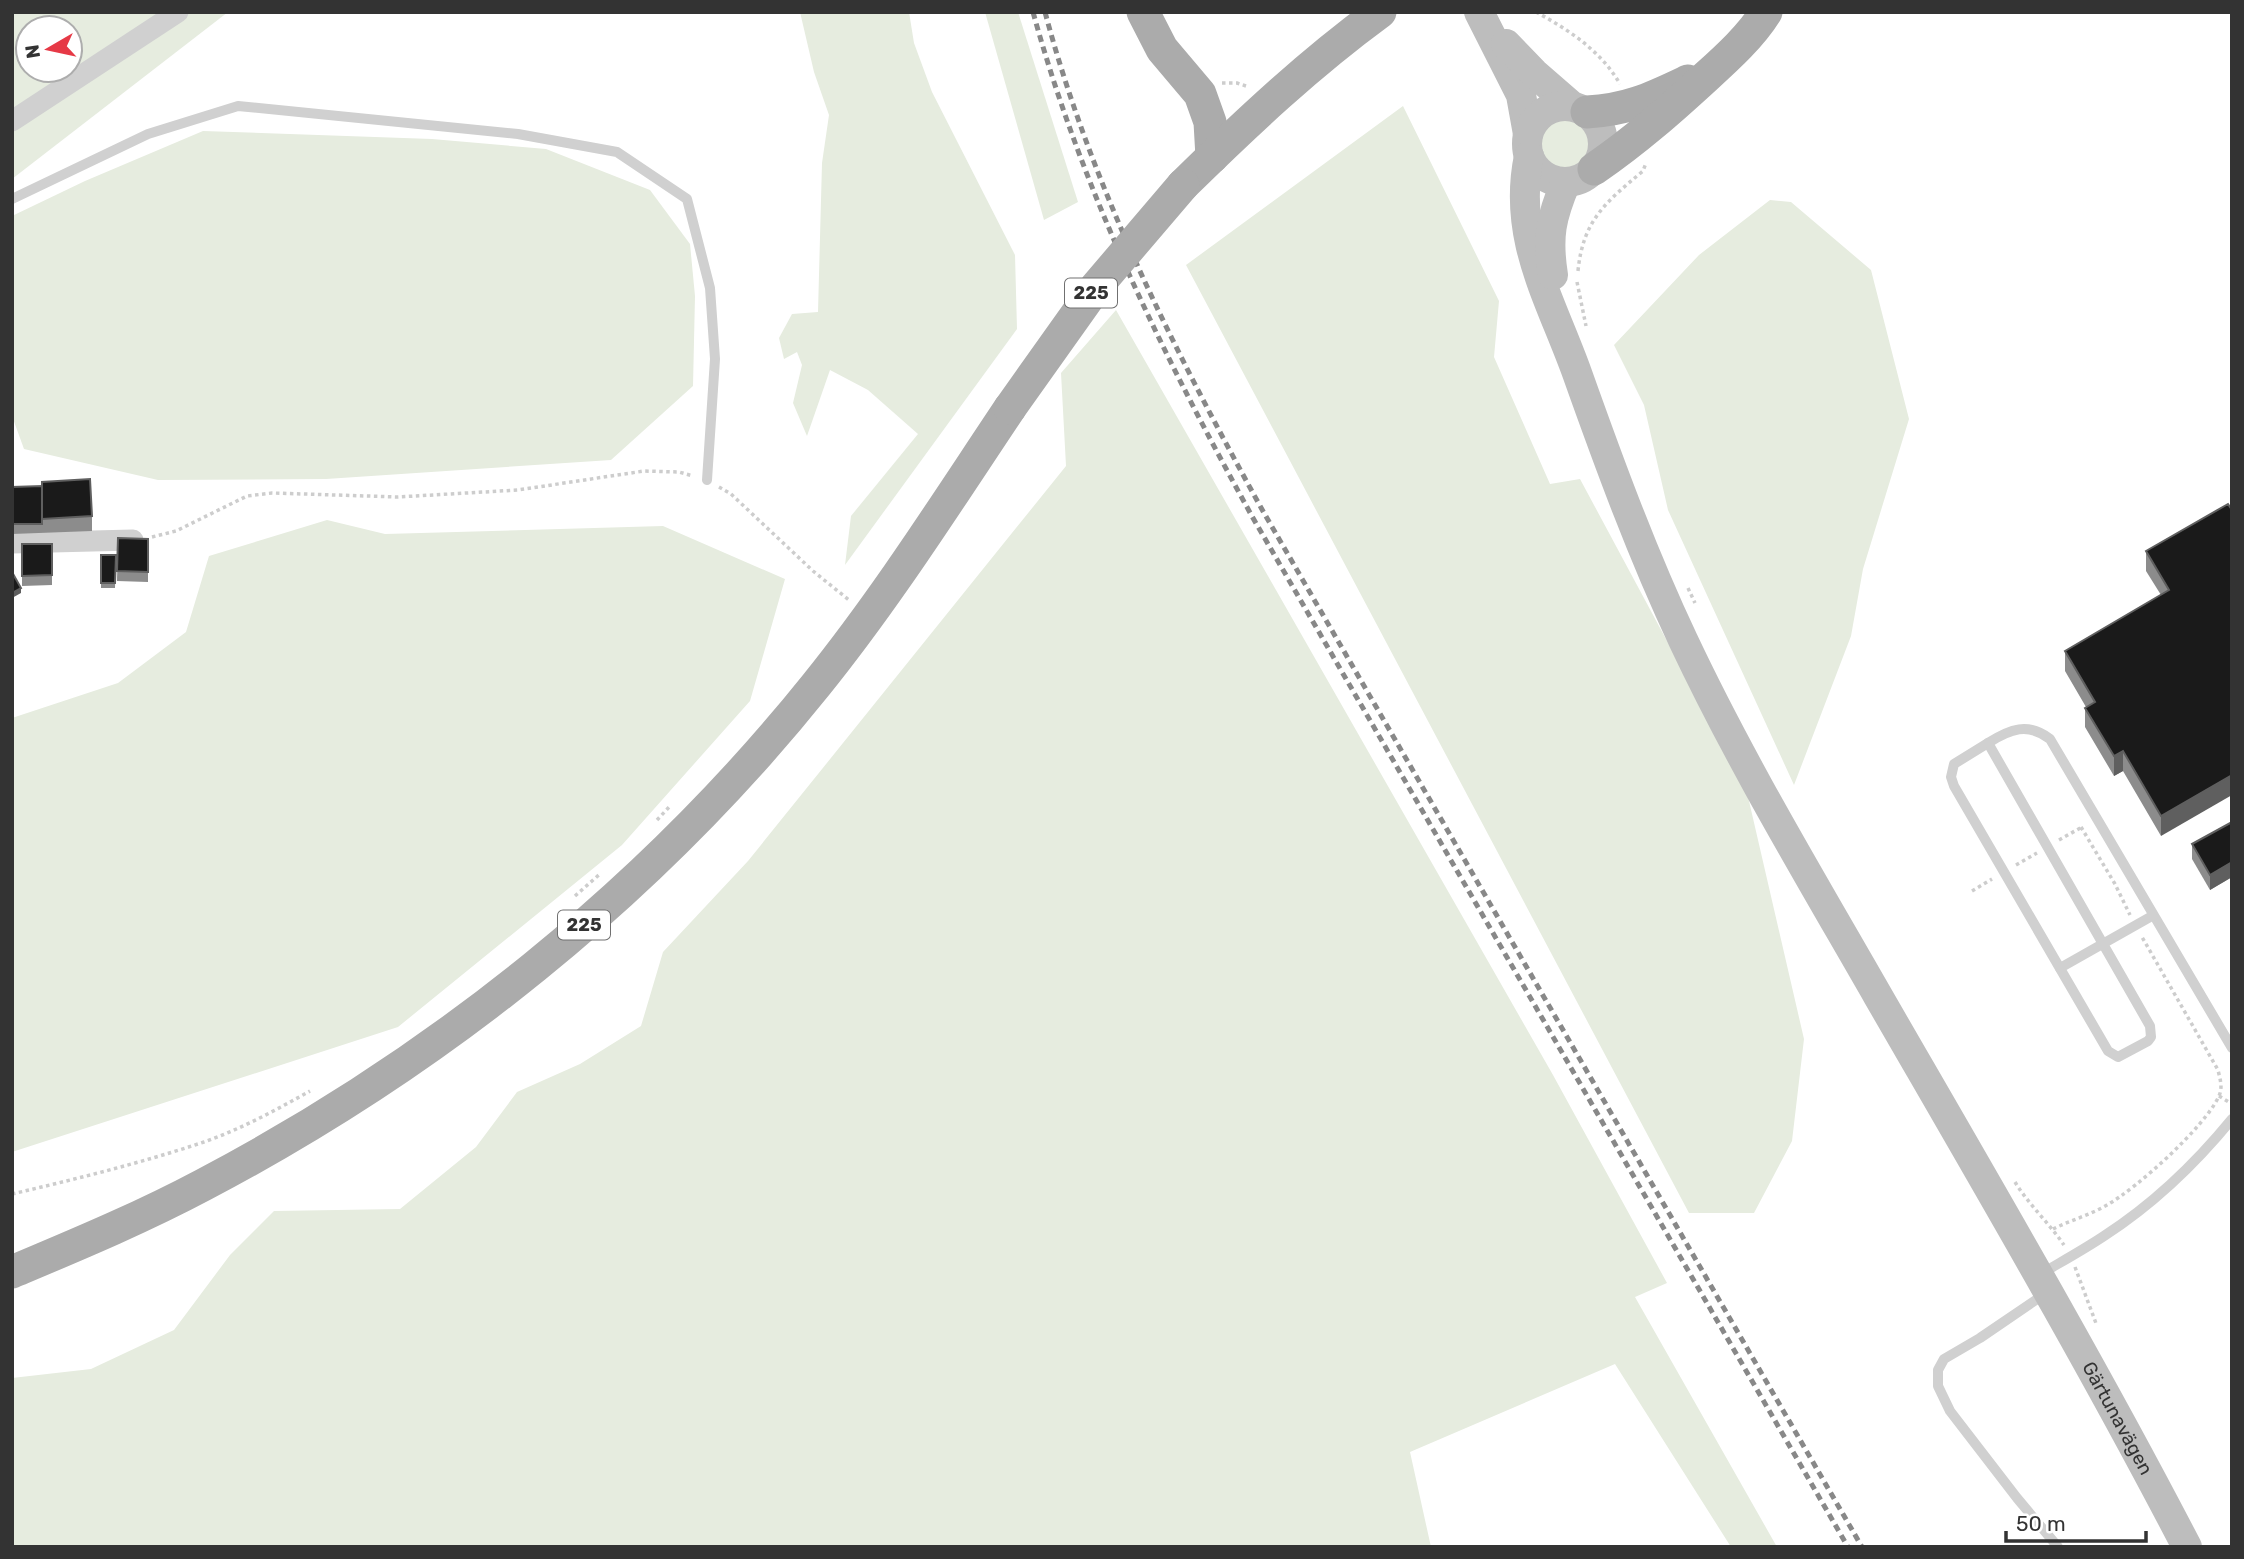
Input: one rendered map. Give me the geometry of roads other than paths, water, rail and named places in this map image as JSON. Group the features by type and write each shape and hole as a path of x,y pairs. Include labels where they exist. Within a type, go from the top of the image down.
{"main road":[{"path":"1143,12 1162,49 1200,94 1210,122 1212,157"},
{"name":"225","path":"12,1272 200,1187 278,1144 462,1023 556,949 623,890 718,797 815,687 875,610 1010,408 1096,287 1183,185 1264,106 1332,47 1380,12"},
{"path":"1580,176 1636,121 1718,66 1766,12"},
{"path":"1200,94 1239,106 1264,106"},
{"path":"1580,109 1620,109 1636,121"}],"street":[{"path":"12,121 178,12"},
{"path":"1481,12 1505,43 1534,73 1597,121 1602,133 1604,145 1601,158 1580,176 1552,219 1549,233 1550,261 1576,335"},
{"path":"1481,12 1521,95 1534,167 1554,181 1580,176"},
{"path":"1576,335 1542,288 1531,252 1524,205 1524,184 1528,145 1534,121 1545,111 1558,106 1580,109"},
{"name":"Gärtunavägen","path":"1576,335 1643,551 1684,642 1769,807 2043,1283 2187,1547"},
{"path":"12,543 133,540"}],"lane":[{"path":"12,199 148,134 238,106 518,134 617,152 687,198 710,288 715,359 708,480"},
{"path":"1988,743 2150,1026 2148,1041 2118,1057 2108,1051 1951,777 1954,765 1959,760 2003,733 2019,728 2036,731 2050,739 2232,1048"},
{"path":"2060,968 2152,916"},
{"path":"2058,1547 1950,1411 1938,1386 1938,1370 1944,1359 1980,1338 2070,1256 2105,1236 2140,1210 2198,1157 2232,1119"}],"railway":[{"path":"1033,12 1053,79 1101,208 1157,334 1220,457 1848,1547"},
{"path":"1045,12 1064,78 1112,206 1199,393 1264,513 1862,1547"}]}
